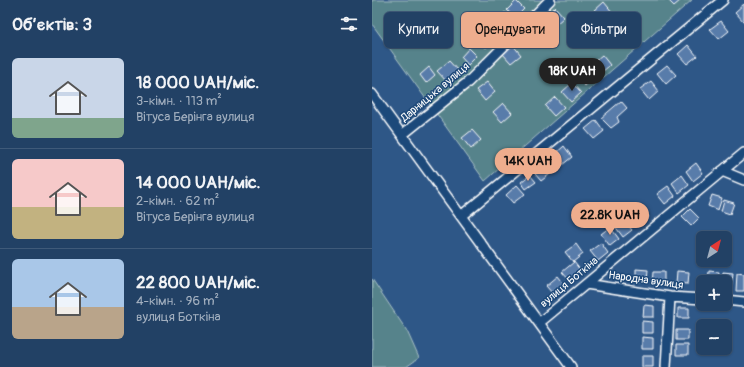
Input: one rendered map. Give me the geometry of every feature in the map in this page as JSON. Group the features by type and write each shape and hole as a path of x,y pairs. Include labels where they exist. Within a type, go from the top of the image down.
{"street":[{"name":"Дарницька вулиця","path":"402,135 468,82 550,0"},
{"path":"461,216 723,0"},
{"path":"372,94 571,367"},
{"name":"вулиця Боткіна","path":"539,323 744,153"},
{"path":"722,171 744,180"},
{"name":"Народна вулиця","path":"586,284 670,297 696,299"},
{"path":"666,367 670,297"},
{"path":"732,301 744,302"}],"green space":[{"path":"372,0 692,0 641,45 641,12 567,12 567,48 637,48 485,181 389,48 453,48 453,12 384,12 384,41 372,24"},
{"path":"372,279 407,331 419,358 406,367 372,367"}],"building":[{"path":"668,0 681,0 674,6"},
{"path":"516,1 524,9 521,12 509,12 507,10"},
{"path":"604,2 612,12 595,12 594,11"},
{"path":"744,4 744,22 735,12"},
{"path":"555,7 564,17 559,22 559,12 549,12"},
{"path":"721,21 729,31 719,39 710,29"},
{"path":"688,45 697,56 687,64 678,54"},
{"path":"469,48 477,56 468,65 461,57"},
{"path":"508,48 515,48 521,55 511,63 502,53"},
{"path":"602,55 610,65 600,74 591,64"},
{"path":"449,61 459,72 447,82 437,71"},
{"path":"667,65 676,75 666,84 657,73"},
{"path":"429,67 435,75 426,83 420,75"},
{"path":"586,67 595,77 585,86 576,76"},
{"path":"651,81 659,91 649,100 640,89"},
{"path":"487,82 495,92 485,101 476,90"},
{"path":"572,83 581,93 571,102 562,92"},
{"path":"555,97 564,107 554,116 545,106"},
{"path":"621,101 627,108 617,117 619,122 611,128 601,118"},
{"path":"503,103 512,113 502,122 493,112"},
{"path":"596,120 604,131 594,139 585,129"},
{"path":"472,130 481,140 471,149 462,138"},
{"path":"564,146 572,157 562,165 554,155"},
{"path":"696,163 703,173 693,181 686,171"},
{"path":"545,167 550,174 541,181 535,174"},
{"path":"530,175 536,182 526,189 521,182"},
{"path":"682,175 689,185 679,193 672,183"},
{"path":"517,185 525,194 513,203 506,195"},
{"path":"668,186 675,196 665,204 657,194"},
{"path":"712,195 722,198 718,210 708,206"},
{"path":"724,200 734,203 730,214 721,211"},
{"path":"639,205 649,217 640,224 630,212"},
{"path":"690,209 699,218 691,226 682,217"},
{"path":"622,218 632,230 623,237 614,225"},
{"path":"610,227 619,239 610,246 601,234"},
{"path":"601,243 608,253 598,261 590,251"},
{"path":"576,244 583,254 573,262 565,252"},
{"path":"574,262 581,271 570,281 562,272"},
{"path":"636,269 648,270 647,282 636,282"},
{"path":"677,271 689,272 688,284 676,283"},
{"path":"709,271 719,272 719,275 709,275"},
{"path":"653,272 664,272 664,285 652,284"},
{"path":"723,272 733,273 732,282 732,275 723,275"},
{"path":"737,273 744,274 744,291 736,291"},
{"path":"558,276 565,285 553,294 546,286"},
{"path":"644,305 654,306 654,317 643,317"},
{"path":"678,308 689,308 689,318 678,318"},
{"path":"642,321 653,322 653,333 642,333"},
{"path":"676,330 688,330 688,340 676,340"},
{"path":"642,337 653,338 653,349 642,349"},
{"path":"676,345 688,345 688,355 676,355"},
{"path":"642,356 653,356 653,367 642,367"}]}
